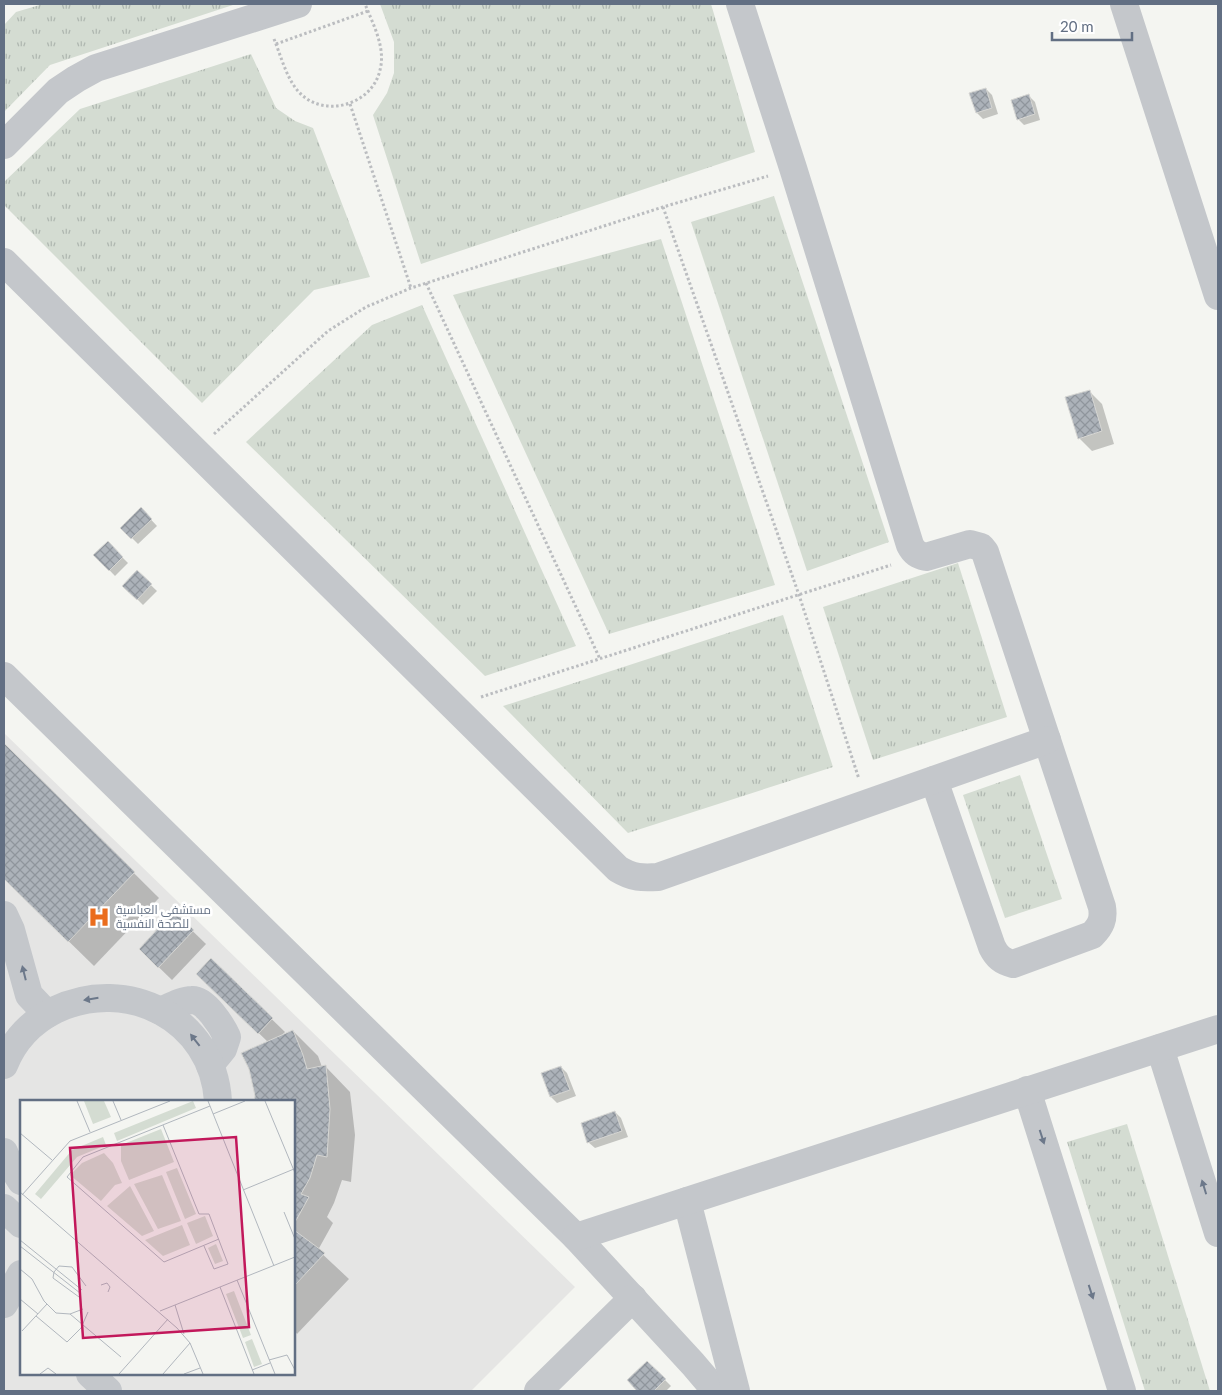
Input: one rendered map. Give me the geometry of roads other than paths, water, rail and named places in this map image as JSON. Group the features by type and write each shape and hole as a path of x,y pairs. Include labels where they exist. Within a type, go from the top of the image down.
{"lane":[{"path":"4,145 58,91 96,68 298,4"},
{"path":"740,4 910,545 914,552 919,555 932,556 970,544 981,547 985,552 1102,907 1103,917 1100,927 1092,935 1013,964 1005,962 997,956 992,947 934,780"},
{"path":"1124,4 1218,296"},
{"path":"4,262 618,869 629,876 658,877 1047,740"},
{"path":"4,676 576,1237 716,1391"},
{"path":"4,915 11,930 29,995 47,1014"},
{"path":"7,1049 47,1014 68,1004 92,998 123,998 161,1011 177,1021 190,1034 202,1048 210,1065 218,1089 218,1100"},
{"path":"576,1237 1218,1029"},
{"path":"1160,1048 1218,1233"},
{"path":"1027,1090 1122,1391"},
{"path":"4,1152 15,1182"},
{"path":"687,1200 736,1391"},
{"path":"4,1208 20,1223"},
{"path":"538,1391 632,1298"},
{"path":"91,1375 108,1391"}],"place":[{"name":"مستشفى العباسية للصحة النفسية","path":"99,917"}]}
